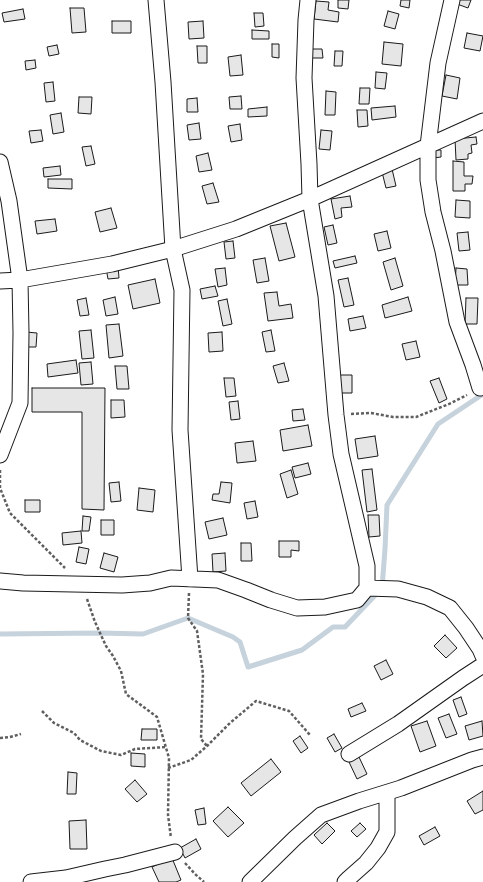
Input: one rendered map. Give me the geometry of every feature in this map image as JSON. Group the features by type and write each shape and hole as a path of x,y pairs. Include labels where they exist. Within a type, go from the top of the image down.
{"street":[{"path":"156,0 163,82 173,249 182,290 180,430 190,579"},
{"path":"0,580 23,583 122,585 150,583 171,578 218,580 297,608 325,606 357,600 367,588 367,566 342,454 336,415 326,296 310,198 304,78 308,0"},
{"path":"452,0 438,63 428,146 428,180 433,212 443,251 457,322 480,388"},
{"path":"0,281 20,280 112,264 173,249 236,229 310,198 483,121"},
{"path":"0,162 8,201 20,280 20,403 0,455"},
{"path":"367,588 398,588 427,597 450,608 466,628 483,656"},
{"path":"349,754 398,724 483,665"},
{"path":"250,882 321,815 359,801 387,793 483,756"},
{"path":"345,882 366,863 378,848 387,832 387,793"},
{"path":"31,882 66,878 175,852"}],"path":[{"path":"336,415 371,413 416,417 449,404 480,388"},
{"path":"0,455 0,488 10,513 82,585 95,622 106,646 121,671 126,694 157,717 169,758 168,815 170,834 175,852 204,882"},
{"path":"188,609 188,618 197,631 203,674 201,739 207,746"},
{"path":"168,768 191,760 230,723 256,702 289,711 310,735"},
{"path":"42,711 54,723 74,733 80,740 101,751 121,754 135,750 166,747"},
{"path":"0,738 21,734"}],"building":[{"path":"338,0 349,0 348,9 338,8"},
{"path":"401,0 410,0 409,8 400,6"},
{"path":"459,0 471,0 468,8 457,4"},
{"path":"316,1 329,2 328,10 339,12 338,22 314,19"},
{"path":"70,8 84,8 86,32 72,33"},
{"path":"23,9 25,19 4,22 2,13"},
{"path":"388,11 399,14 395,29 384,26"},
{"path":"254,13 263,13 264,26 255,27"},
{"path":"112,21 131,21 131,33 112,33"},
{"path":"203,21 204,38 189,39 188,22"},
{"path":"252,30 269,31 269,39 252,39"},
{"path":"467,33 483,36 480,51 464,48"},
{"path":"384,42 403,44 401,66 382,64"},
{"path":"272,44 279,44 279,58 272,57"},
{"path":"57,45 59,54 49,56 47,47"},
{"path":"197,46 207,46 207,63 198,63"},
{"path":"308,49 322,49 323,58 308,58"},
{"path":"335,51 343,51 342,66 334,66"},
{"path":"241,55 243,75 230,76 228,57"},
{"path":"35,60 36,68 26,70 25,61"},
{"path":"376,72 387,73 385,89 375,88"},
{"path":"446,75 460,78 457,99 442,96"},
{"path":"53,82 55,101 46,102 44,83"},
{"path":"360,88 370,88 369,104 359,104"},
{"path":"326,91 336,92 335,115 325,115"},
{"path":"241,96 242,109 230,109 229,97"},
{"path":"79,97 92,97 91,114 78,113"},
{"path":"197,98 198,112 187,112 187,99"},
{"path":"395,106 396,117 372,120 371,108"},
{"path":"267,107 267,116 248,117 248,109"},
{"path":"357,110 367,110 368,126 358,127"},
{"path":"61,113 64,132 53,134 50,115"},
{"path":"199,123 201,139 189,140 187,125"},
{"path":"240,124 242,140 231,142 228,126"},
{"path":"41,130 43,141 31,143 29,131"},
{"path":"321,130 332,131 330,150 319,149"},
{"path":"476,137 477,144 471,145 472,153 468,154 468,159 456,160 455,139"},
{"path":"91,146 95,164 86,166 82,147"},
{"path":"433,150 441,150 441,157 433,158"},
{"path":"208,153 212,170 199,172 196,156"},
{"path":"453,161 464,162 464,176 473,176 472,184 465,184 465,191 453,191"},
{"path":"60,166 61,175 44,177 43,168"},
{"path":"392,169 396,186 386,188 382,172"},
{"path":"48,179 72,179 72,189 48,188"},
{"path":"213,183 219,202 207,204 202,186"},
{"path":"350,196 352,207 341,208 342,217 335,219 331,199"},
{"path":"456,200 470,201 470,218 455,217"},
{"path":"111,208 117,228 100,232 95,212"},
{"path":"55,219 57,231 37,234 35,221"},
{"path":"286,223 295,257 279,261 270,226"},
{"path":"333,225 337,243 328,245 324,227"},
{"path":"387,231 391,248 378,251 374,234"},
{"path":"468,232 470,250 459,251 457,233"},
{"path":"233,241 235,258 226,259 224,242"},
{"path":"355,256 357,263 335,268 333,261"},
{"path":"265,258 269,281 257,283 253,260"},
{"path":"395,258 403,286 391,290 383,262"},
{"path":"118,266 119,278 108,279 106,268"},
{"path":"225,268 227,285 218,287 215,269"},
{"path":"456,268 467,269 468,285 455,285"},
{"path":"348,278 354,305 344,307 338,280"},
{"path":"155,279 160,303 133,309 128,285"},
{"path":"215,286 218,296 202,299 200,289"},
{"path":"277,292 279,306 291,304 293,318 268,321 264,293"},
{"path":"115,297 118,314 106,316 103,300"},
{"path":"408,297 412,311 385,318 382,305"},
{"path":"86,298 89,315 80,316 77,300"},
{"path":"466,298 478,298 477,324 465,324"},
{"path":"227,299 232,324 223,326 218,301"},
{"path":"363,316 366,328 350,331 348,319"},
{"path":"119,324 123,356 109,358 106,325"},
{"path":"91,330 94,358 82,359 79,331"},
{"path":"271,330 275,351 266,352 262,332"},
{"path":"26,332 37,333 36,347 26,347"},
{"path":"222,332 223,351 209,352 208,333"},
{"path":"416,341 420,357 406,360 402,344"},
{"path":"76,360 78,373 48,377 47,364"},
{"path":"91,362 93,384 81,385 79,363"},
{"path":"284,363 289,381 278,383 273,366"},
{"path":"115,366 127,366 129,389 117,389"},
{"path":"338,375 352,375 352,393 338,393"},
{"path":"224,378 234,378 236,396 226,397"},
{"path":"439,378 447,399 439,403 430,381"},
{"path":"32,388 105,388 104,510 82,509 82,412 32,412"},
{"path":"111,400 124,400 125,417 111,418"},
{"path":"238,401 240,419 231,420 229,402"},
{"path":"303,409 305,420 293,421 292,410"},
{"path":"308,425 312,446 283,451 280,430"},
{"path":"375,436 378,456 358,459 355,439"},
{"path":"253,441 256,461 237,463 235,443"},
{"path":"308,463 311,474 295,478 292,467"},
{"path":"372,469 377,510 367,512 362,470"},
{"path":"291,470 298,494 287,498 280,474"},
{"path":"119,482 121,501 111,502 109,483"},
{"path":"221,482 232,483 230,503 212,500 213,494 219,494"},
{"path":"139,488 155,490 153,512 137,510"},
{"path":"25,500 40,500 40,512 25,512"},
{"path":"255,501 258,517 247,519 244,503"},
{"path":"368,515 379,515 380,536 369,537"},
{"path":"83,516 91,517 89,531 82,531"},
{"path":"223,518 227,535 209,539 205,522"},
{"path":"101,520 114,520 114,535 101,535"},
{"path":"81,531 82,543 63,545 62,533"},
{"path":"279,541 299,541 299,551 291,550 291,557 279,557"},
{"path":"241,543 251,543 252,561 241,561"},
{"path":"79,547 89,549 86,564 76,562"},
{"path":"104,553 118,557 114,572 100,568"},
{"path":"225,553 226,571 213,572 212,554"},
{"path":"445,635 457,648 446,658 434,646"},
{"path":"386,660 393,674 381,680 374,666"},
{"path":"461,697 467,714 459,717 453,700"},
{"path":"362,703 366,711 351,717 348,709"},
{"path":"449,714 457,734 446,738 438,718"},
{"path":"427,721 436,746 420,752 411,726"},
{"path":"482,721 483,736 469,740 465,726"},
{"path":"142,729 157,729 157,740 141,740"},
{"path":"334,734 342,748 335,752 327,738"},
{"path":"300,736 308,748 301,753 293,741"},
{"path":"131,753 145,754 145,767 131,766"},
{"path":"359,757 367,774 357,779 349,762"},
{"path":"271,759 281,772 251,796 241,783"},
{"path":"68,772 77,773 76,794 67,794"},
{"path":"135,780 147,794 137,802 125,789"},
{"path":"483,791 483,810 475,814 467,801"},
{"path":"228,807 244,823 228,837 213,821"},
{"path":"204,808 206,824 198,825 195,810"},
{"path":"86,820 87,849 70,849 69,821"},
{"path":"327,823 335,831 322,844 314,835"},
{"path":"360,823 366,829 357,837 351,831"},
{"path":"435,827 440,836 424,845 419,836"},
{"path":"196,839 201,849 185,858 180,848"},
{"path":"172,858 181,880 176,882 159,882 152,867"}],"waterway":[{"path":"0,634 143,634 188,618 233,637 240,642 248,667 302,650 333,627 345,627 382,588 387,505 438,424 483,394"}]}
